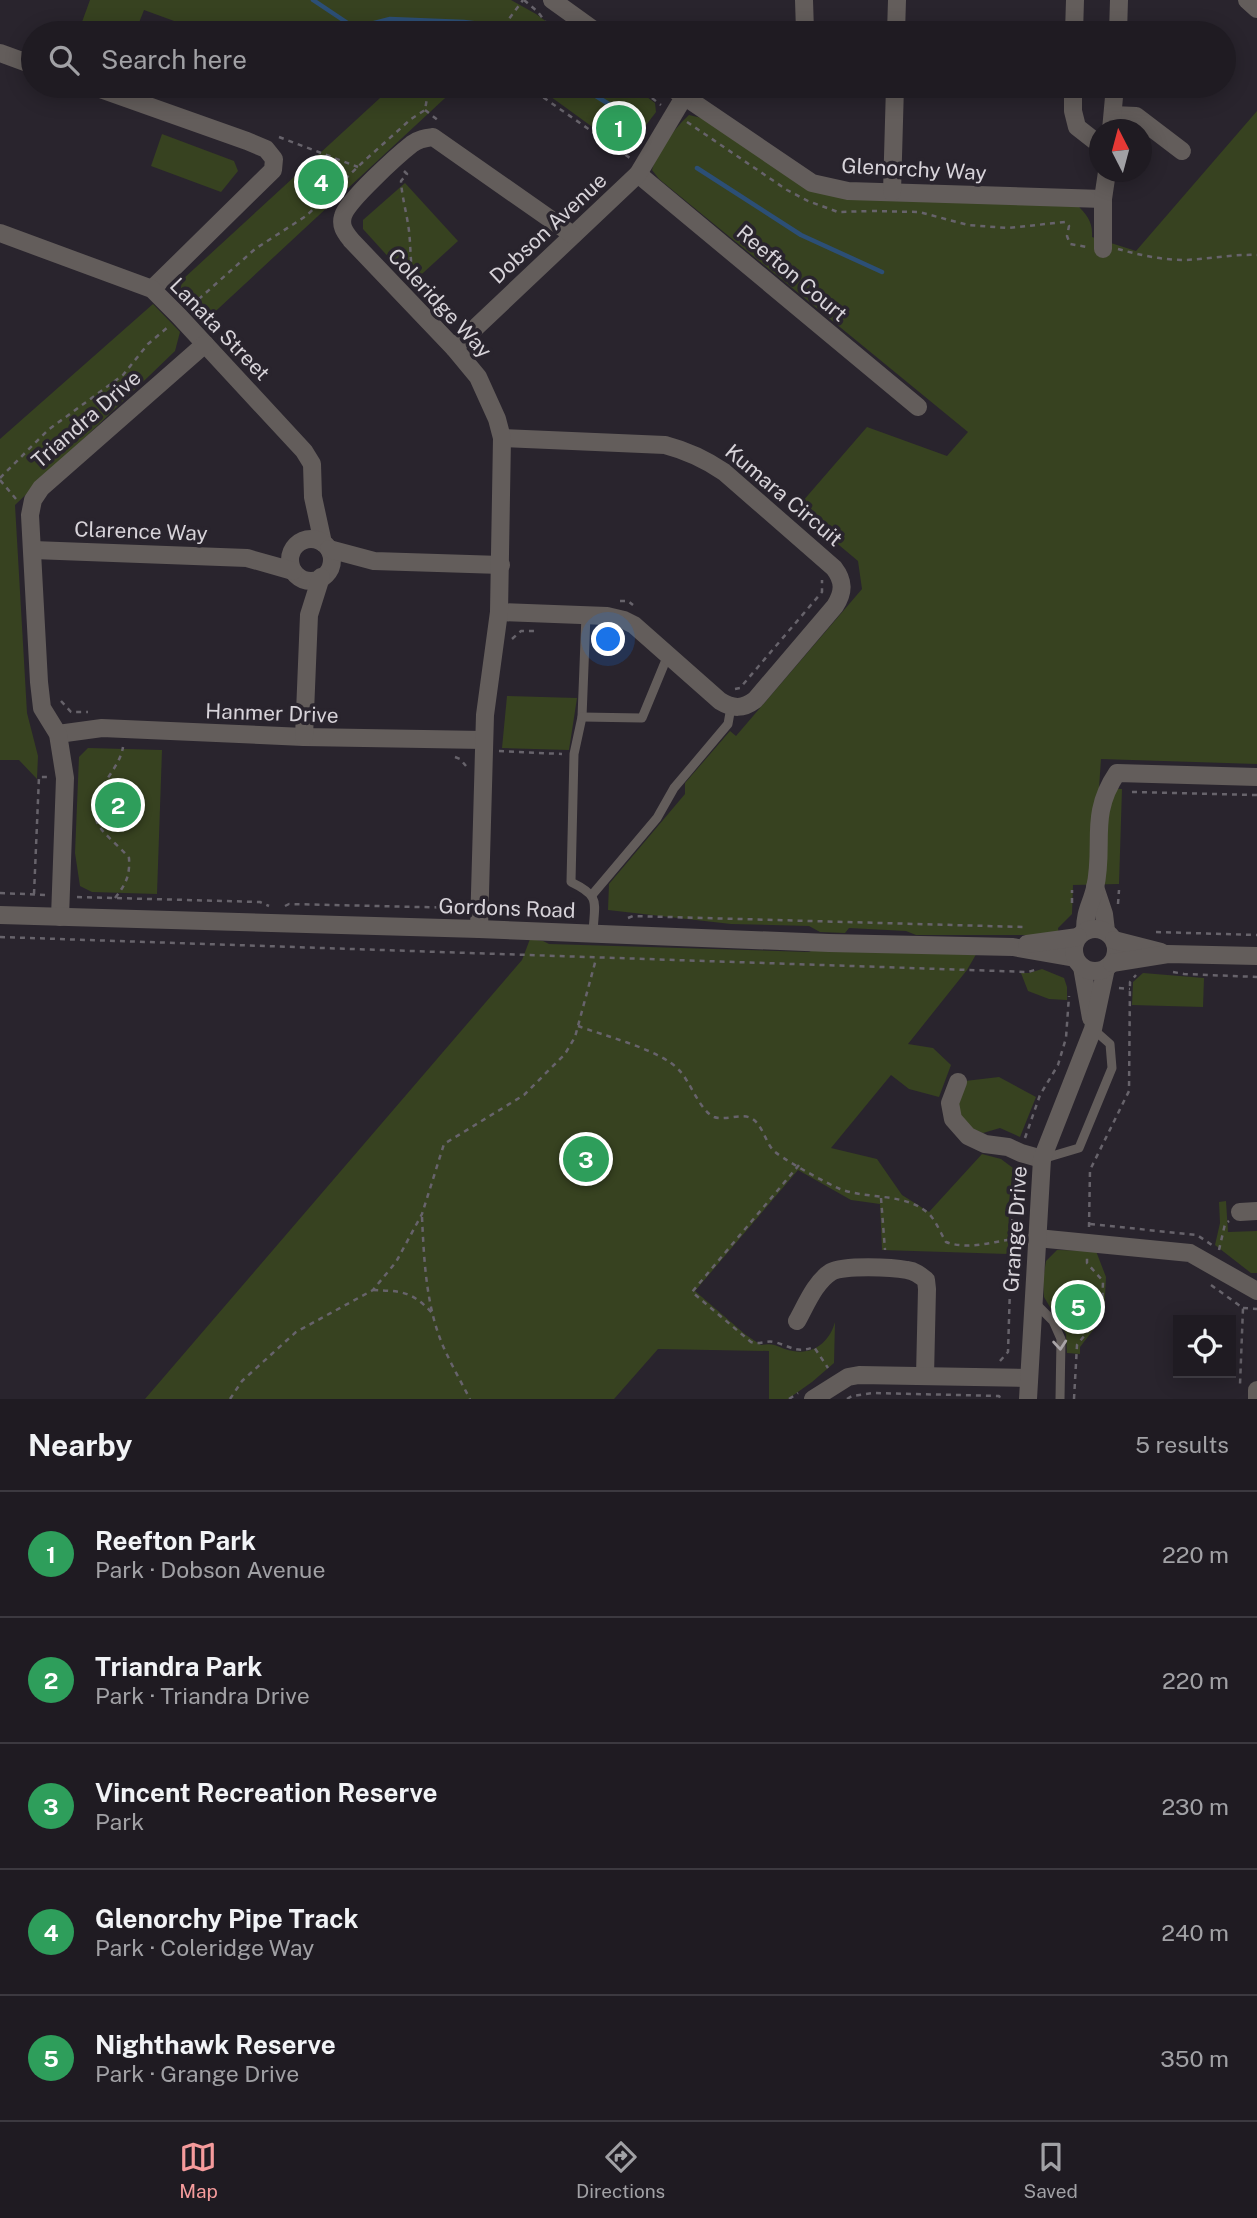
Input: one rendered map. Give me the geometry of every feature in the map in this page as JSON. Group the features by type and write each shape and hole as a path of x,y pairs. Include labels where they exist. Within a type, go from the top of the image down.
{"street":[{"path":"803,0 804,21"},
{"path":"896,21 897,0"},
{"path":"1074,21 1075,0"},
{"path":"1118,21 1119,0"},
{"path":"1247,0 1257,9"},
{"path":"565,3 585,21"},
{"path":"0,53 21,61"},
{"path":"126,98 247,141 266,149 274,159 273,170 152,289"},
{"name":"Dobson Avenue","path":"454,348 640,170 673,98"},
{"name":"Glenorchy Way","path":"686,98 812,183 848,191 1103,199"},
{"path":"892,192 895,98"},
{"path":"1073,98 1077,127 1089,136"},
{"path":"1112,119 1114,98"},
{"path":"1152,128 1182,151"},
{"name":"Coleridge Way","path":"478,929 485,715 499,612 502,438 488,395 478,377 343,230 341,218 345,209 414,142 433,136 573,235"},
{"name":"Reefton Court","path":"640,170 918,407"},
{"path":"1103,249 1106,182"},
{"name":"Lanata Street","path":"0,233 152,289 304,451 312,464 313,497 326,546"},
{"name":"Triandra Drive","path":"30,513 33,500 41,488 205,344"},
{"name":"Kumara Circuit","path":"502,438 665,445 690,452 724,472 834,568 841,577 843,586 841,597 835,606 755,699 748,705 731,707"},
{"name":"Lanata Street","path":"298,545 313,497"},
{"path":"30,513 42,708 58,734 65,778 60,917"},
{"path":"309,615 290,558 298,545 312,539 374,561 501,565"},
{"name":"Clarence Way","path":"247,558 298,545"},
{"path":"304,737 309,615 332,561 326,546"},
{"name":"Clarence Way","path":"33,550 247,558 296,573"},
{"path":"296,573 310,580 374,561"},
{"path":"499,612 607,616 624,620 634,625 720,701 731,707"},
{"name":"Hanmer Drive","path":"58,734 103,728 304,737 484,740"},
{"path":"1082,934 1085,914 1095,887 1102,799 1116,773 1257,777"},
{"path":"1095,887 1116,951 1109,966"},
{"name":"Gordons Road","path":"0,915 1013,947 1082,934"},
{"path":"1170,963 1092,928 1082,934 1073,947 1079,963 1094,971 1109,966 1170,963 1257,957"},
{"name":"Gordons Road","path":"1013,947 1079,963"},
{"name":"Grange Drive","path":"1028,1399 1042,1159 1093,1029 1079,963"},
{"name":"Grange Drive","path":"1085,987 1109,966"},
{"path":"958,1082 950,1103 953,1119 968,1136 985,1144 1008,1147 1042,1159"},
{"path":"1037,1238 1191,1253 1257,1291"},
{"path":"797,1321 814,1291 834,1270 908,1270 919,1274 926,1280 927,1289 925,1377"},
{"path":"813,1399 848,1377 1029,1378"},
{"path":"1249,1388 1257,1399"}],"lane":[{"path":"586,615 582,717 574,754 571,881 590,891 592,895 593,934"},
{"path":"582,717 642,718 667,655"},
{"path":"592,895 657,818 674,788 727,724 731,707"},
{"path":"1042,1159 1079,1148 1099,1104 1112,1069 1110,1044 1093,1029"},
{"path":"1033,1300 1053,1321 1061,1339 1060,1399"}],"path":[{"path":"508,21 523,0 545,21"},
{"path":"30,513 13,508 16,499 0,479 48,430 123,375 148,344 246,256 306,216 411,119 425,110 428,98"},
{"path":"543,98 640,170"},
{"path":"394,161 407,174 401,181 416,291 413,306"},
{"path":"872,211 919,212 968,225 1008,228 1065,222 1069,226 1067,236 1070,244 1184,260 1233,254 1257,255"},
{"path":"732,689 740,688 822,592 822,579"},
{"path":"615,601 628,601 639,610"},
{"path":"112,942 115,898 130,873 129,858 97,821 96,805 99,791 119,763 123,747"},
{"path":"499,751 574,754"},
{"path":"444,757 458,758 466,765"},
{"path":"34,894 39,777 65,778"},
{"path":"1132,792 1257,796"},
{"path":"0,893 260,902 277,909 289,904 462,909 480,901"},
{"path":"622,920 633,916 1031,928"},
{"path":"1149,932 1257,935"},
{"path":"0,937 1028,972 1042,967"},
{"path":"230,1399 242,1381 296,1332 373,1290 396,1262 422,1214 444,1144 531,1089 565,1054 575,1037 596,958"},
{"path":"1170,963 1184,974 1257,977"},
{"path":"1074,1399 1077,1345 1102,1313 1103,1281 1087,1263 1090,1170 1129,1091 1130,982 1140,972"},
{"path":"1000,1362 1008,1352 1012,1239 1021,1153 1040,1095 1058,1065 1085,987 1130,989"},
{"path":"578,1026 667,1060 680,1070 705,1110 713,1116 750,1118 757,1124 772,1150 840,1189 904,1200 920,1207 932,1217 946,1242 968,1247 1012,1239 1037,1238"},
{"path":"799,1165 692,1292 751,1342 757,1344 772,1341 795,1350 814,1348 828,1368"},
{"path":"881,1198 885,1254"},
{"path":"1219,1250 1225,1224 1248,1211"},
{"path":"422,1214 424,1256 433,1314 442,1345 470,1399"},
{"path":"1204,1280 1243,1308 1257,1309"},
{"path":"373,1290 401,1291 419,1299 433,1314"},
{"path":"1243,1308 1249,1388"},
{"path":"847,1399 873,1394 999,1396 1002,1399"}],"green space":[{"path":"90,0 511,0 546,21 174,21 144,10 140,21 82,21"},
{"path":"380,98 445,98 205,321 180,294 182,280"},
{"path":"553,98 648,98 655,103 656,112 631,145 620,147"},
{"path":"1257,111 1257,764 1101,759 1099,788 1122,789 1119,884 1073,885 1072,914 1058,928 1059,935 916,935 906,931 849,928 845,933 820,932 809,926 731,924 608,910 609,884 685,794 685,783 730,731 736,736 862,589 858,561 796,509 867,427 947,456 968,432 659,179 652,170 672,133 689,115 706,119 812,191 1077,205 1089,219 1092,237 1136,251"},
{"path":"162,134 234,161 238,171 221,192 151,166"},
{"path":"405,183 458,241 412,283 363,229 363,220"},
{"path":"153,304 180,332 175,351 15,505 27,713 38,756 37,779 19,760 0,760 0,439"},
{"path":"507,696 577,698 569,750 502,748"},
{"path":"88,748 162,750 157,894 92,892 80,886 75,853 79,757"},
{"path":"530,939 549,944 809,952 817,948 978,951 967,970 908,1044 933,1048 951,1065 939,1097 909,1089 891,1075 831,1148 877,1159 902,1195 929,1212 982,1154 1001,1159 1013,1168 1008,1254 882,1250 880,1204 851,1200 798,1170 695,1291 761,1345 808,1351 825,1341 835,1322 834,1363 788,1399 769,1399 769,1351 658,1349 614,1399 145,1399 522,960"},
{"path":"1042,969 1064,978 1067,1000 1049,999 1028,991 1021,973"},
{"path":"1143,973 1204,978 1203,1007 1132,1005 1133,982"},
{"path":"999,1077 1036,1097 1020,1137 1000,1128 983,1133 966,1126 955,1104 965,1081"},
{"path":"1226,1201 1228,1232 1257,1231 1257,1273 1251,1273 1215,1245 1220,1223 1219,1202"},
{"path":"1057,1250 1096,1251 1106,1277 1104,1316 1080,1347 1080,1354 1067,1353 1066,1334 1044,1297 1046,1261"}],"waterway":[{"path":"313,0 344,21"},
{"path":"382,21 439,21"},
{"path":"599,98 639,123"},
{"path":"697,168 801,235 882,272"}],"place":[{"name":"Reefton Park","path":"619,128"},
{"name":"Glenorchy Pipe Track","path":"321,182"},
{"name":"Triandra Park","path":"118,805"},
{"name":"Vincent Recreation Reserve","path":"586,1159"},
{"name":"Nighthawk Reserve","path":"1078,1307"}]}
